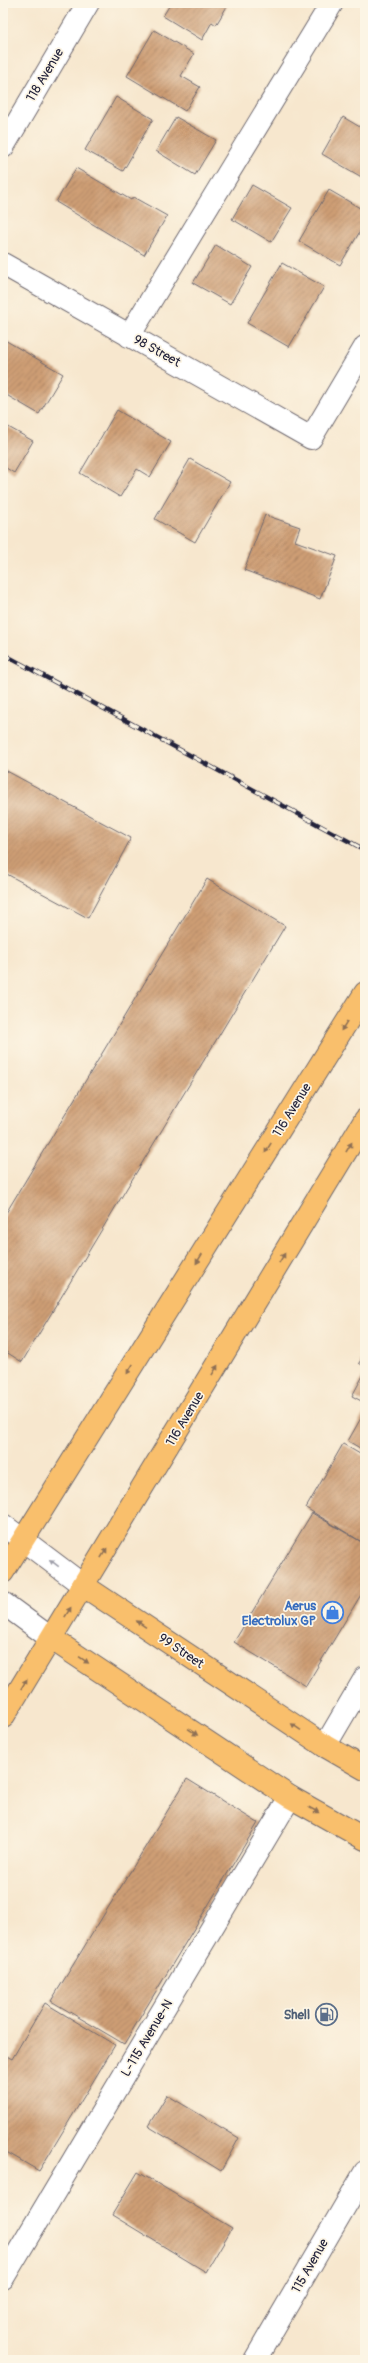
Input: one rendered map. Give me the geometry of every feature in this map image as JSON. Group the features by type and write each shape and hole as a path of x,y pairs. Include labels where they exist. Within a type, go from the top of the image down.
{"main road":[{"name":"116 Avenue","path":"3,1572 365,993"},
{"name":"116 Avenue","path":"3,1717 84,1586 365,1120"},
{"name":"99 Street","path":"84,1586 325,1746 365,1769"},
{"path":"52,1638 290,1797 365,1840"}],"street":[{"name":"118 Avenue","path":"3,147 88,3"},
{"path":"128,336 332,3"},
{"name":"98 Street","path":"3,264 128,336 311,438 365,347"},
{"name":"99 Street","path":"3,1524 84,1586"},
{"path":"3,1603 52,1638"},
{"path":"325,1746 365,1678"},
{"name":"L-115 Avenue-N","path":"3,2278 290,1797"},
{"name":"115 Avenue","path":"256,2360 365,2172"}],"building":[{"path":"171,3 229,3 216,25 212,22 202,40 163,16"},
{"path":"154,30 194,54 181,76 200,87 185,111 127,76"},
{"path":"116,97 153,119 123,171 85,150"},
{"path":"176,117 216,140 195,175 156,151"},
{"path":"343,117 365,130 365,179 322,154"},
{"path":"76,168 131,200 133,197 167,216 144,255 56,202"},
{"path":"252,185 292,208 271,242 232,219"},
{"path":"329,190 365,211 365,223 340,265 299,241"},
{"path":"216,245 252,267 230,304 193,283"},
{"path":"282,263 324,287 289,347 247,323"},
{"path":"3,339 63,374 39,414 3,393"},
{"path":"117,410 171,442 150,477 137,469 120,497 80,473"},
{"path":"3,424 33,441 14,473 3,466"},
{"path":"190,459 230,482 195,542 155,519"},
{"path":"265,515 300,527 295,541 337,556 320,599 244,570"},
{"path":"3,769 131,838 88,918 3,872"},
{"path":"207,879 285,926 22,1362 3,1350 3,1218"},
{"path":"365,1353 365,1367 359,1363"},
{"path":"365,1372 365,1403 352,1396"},
{"path":"365,1411 365,1451 348,1441"},
{"path":"343,1444 365,1457 365,1544 306,1508"},
{"path":"312,1513 365,1544 365,1588 306,1686 234,1642"},
{"path":"187,1779 258,1823 124,2044 51,2001"},
{"path":"45,2003 115,2045 39,2171 3,2150 3,2054 12,2059"},
{"path":"167,2095 239,2138 221,2171 148,2126"},
{"path":"138,2172 232,2228 206,2272 112,2215"}],"railway":[{"path":"3,654 365,850"}],"place":[{"name":"Aerus Electrolux GP","path":"332,1613"},
{"name":"Shell","path":"326,2015"}]}
